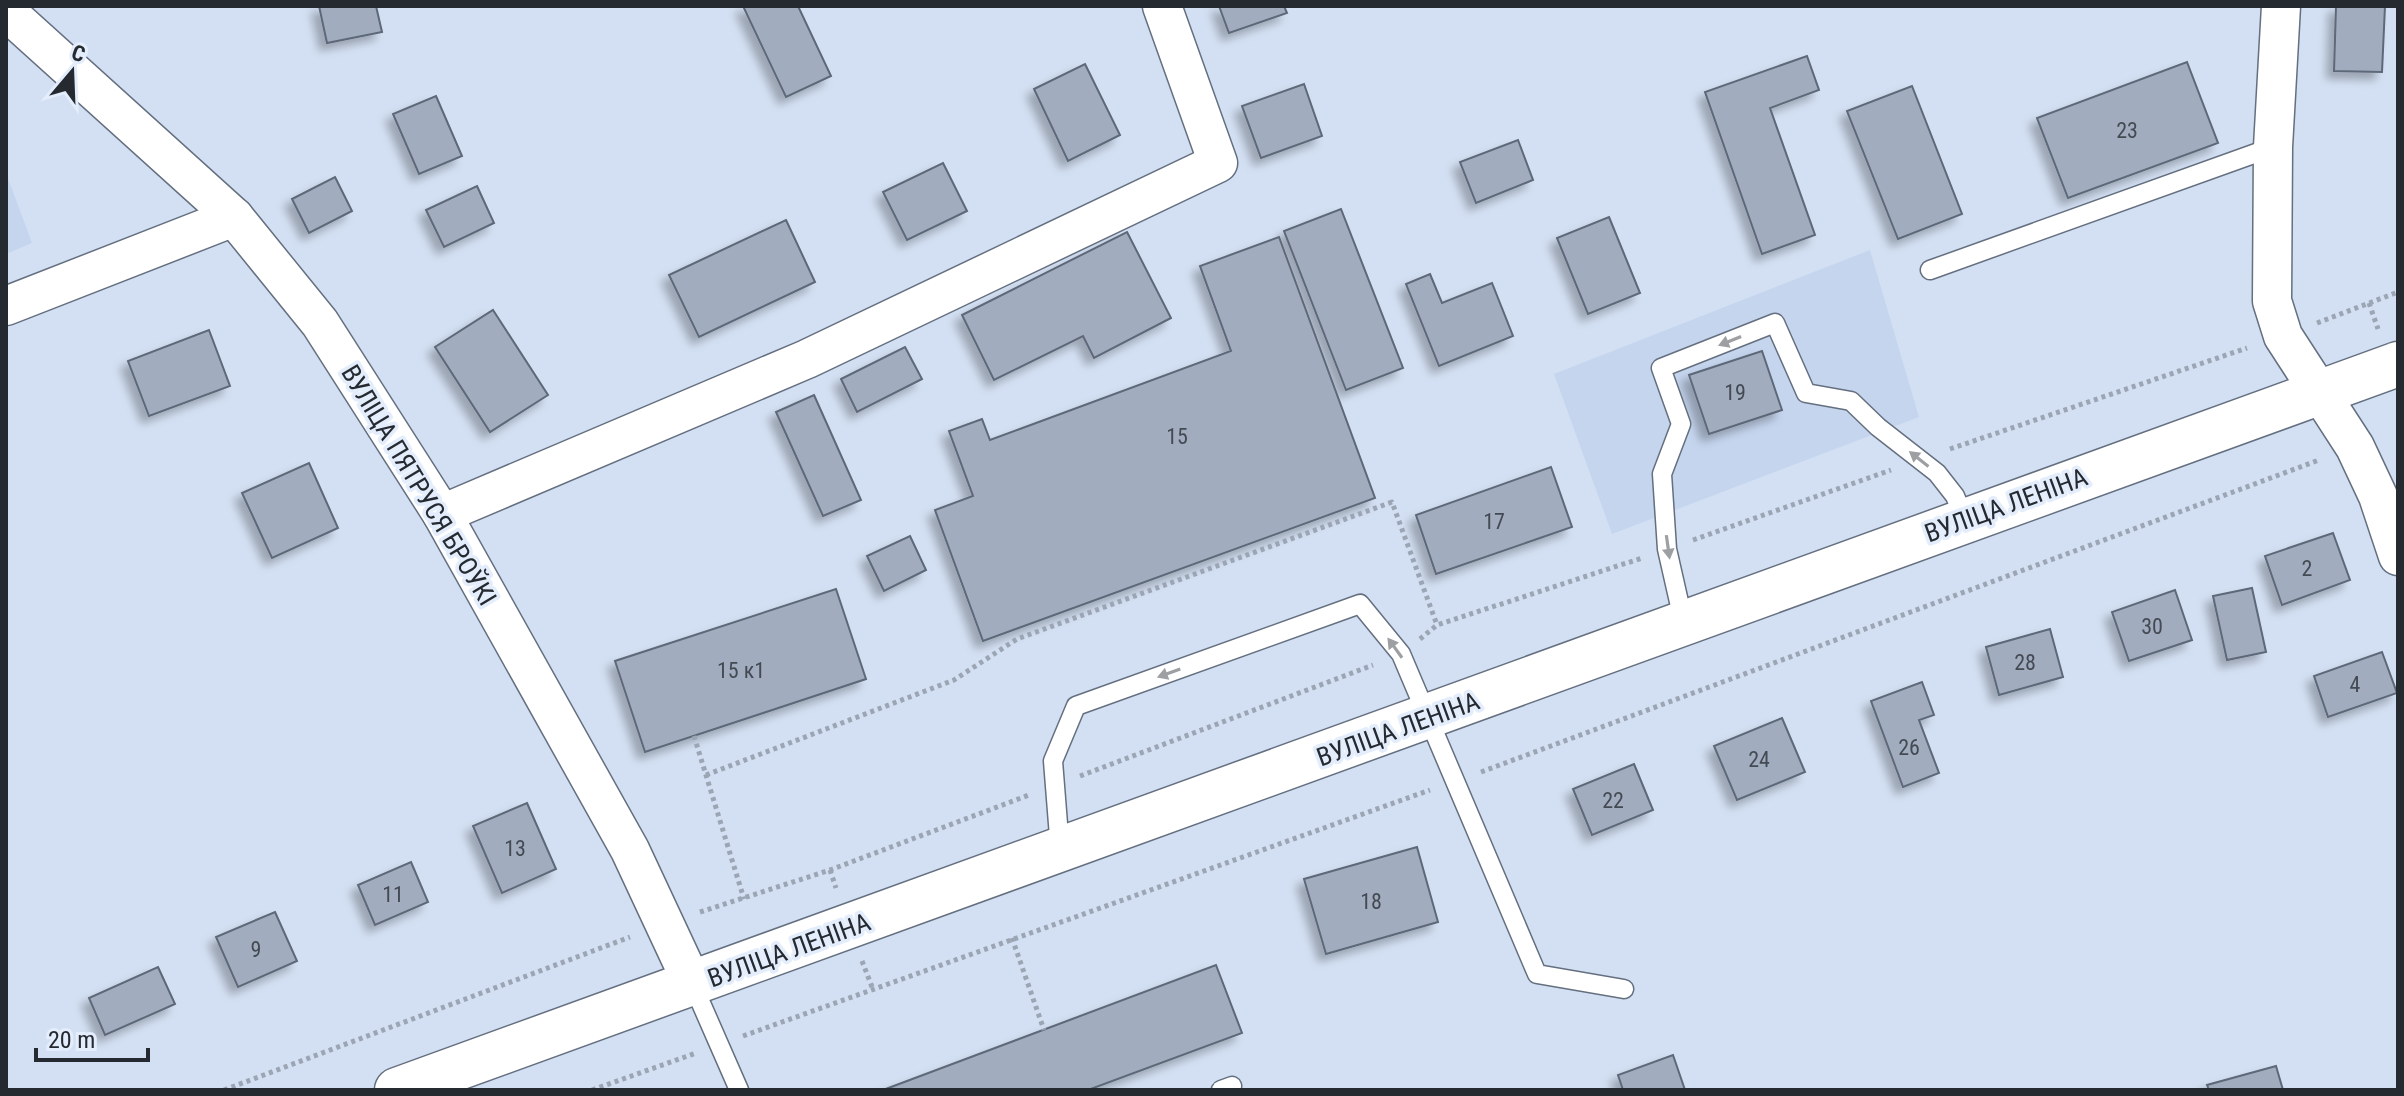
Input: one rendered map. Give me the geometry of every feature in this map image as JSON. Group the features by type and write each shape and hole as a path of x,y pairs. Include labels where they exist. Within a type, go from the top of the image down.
{"main road":[{"name":"ВУЛІЦА ЛЕНІНА","path":"397,1090 1061,852 2398,364"}],"street":[{"path":"442,514 807,359 1218,163 1162,6"},
{"path":"2281,6 2273,147 2272,301 2283,336 2355,447 2378,496 2398,556"},
{"name":"ВУЛІЦА ПЯТРУСЯ БРОЎКІ","path":"6,11 234,217 320,323 442,514 630,850 693,985"},
{"path":"6,306 234,217"}],"lane":[{"path":"1930,270 2273,147"},
{"path":"1684,624 1667,549 1662,474 1681,424 1661,368 1775,323 1806,393 1851,401 1937,473 1955,496 1965,520"},
{"path":"1061,852 1053,761 1076,706 1360,604 1401,654 1537,974 1624,989"},
{"path":"693,985 717,1046 739,1090"}],"path":[{"path":"224,1090 662,924 744,899 1401,654 1437,625 1667,549 2283,336 2398,292"},
{"path":"592,1090 1455,781 2355,447"},
{"path":"706,775 954,680 1017,639 1392,502 1437,625"},
{"path":"694,736 744,899"},
{"path":"1012,938 1044,1030"}],"shaded area":[{"path":"6,173 32,243 6,254"},
{"path":"1870,250 1919,417 1612,534 1554,374"}],"building":[{"path":"319,6 376,6 382,32 327,43"},
{"path":"743,6 798,6 831,76 786,97"},
{"path":"1219,6 1284,6 1287,13 1229,33"},
{"path":"2336,6 2385,6 2382,72 2334,71"},
{"path":"1807,56 1819,90 1770,108 1815,235 1762,254 1705,92"},
{"path":"2187,62 2218,143 2068,198 2037,118"},
{"path":"1085,64 1120,135 1068,161 1034,89"},
{"path":"1304,84 1322,136 1261,158 1242,106"},
{"path":"1912,86 1962,214 1898,239 1847,111"},
{"path":"436,96 462,156 419,174 393,114"},
{"path":"1518,140 1533,180 1476,203 1460,162"},
{"path":"943,163 967,211 907,240 883,192"},
{"path":"335,177 352,211 309,233 292,199"},
{"path":"477,186 494,223 444,247 426,210"},
{"path":"1341,209 1403,368 1346,390 1284,231"},
{"path":"1609,217 1640,293 1588,314 1557,238"},
{"path":"786,220 815,282 699,337 669,275"},
{"path":"1127,232 1171,318 1094,358 1083,336 994,380 962,315"},
{"path":"1279,237 1375,498 983,641 935,510 973,496 949,431 982,419 990,440 1231,351 1200,266"},
{"path":"1430,274 1442,303 1492,283 1513,336 1439,366 1406,284"},
{"path":"493,310 548,395 490,432 435,347"},
{"path":"209,330 230,386 149,416 128,361"},
{"path":"905,347 922,379 857,412 841,379"},
{"path":"1762,351 1782,410 1709,434 1689,375"},
{"path":"814,395 861,500 823,516 776,412"},
{"path":"309,463 338,528 272,558 242,493"},
{"path":"1551,467 1572,527 1436,574 1416,515"},
{"path":"2333,533 2350,580 2282,605 2265,556"},
{"path":"910,536 926,570 884,591 867,556"},
{"path":"2252,588 2266,652 2227,660 2213,596"},
{"path":"836,589 866,679 645,752 615,661"},
{"path":"2175,590 2192,640 2129,661 2112,612"},
{"path":"2050,629 2063,677 1999,695 1986,647"},
{"path":"2382,652 2397,693 2328,717 2314,676"},
{"path":"1922,682 1934,715 1919,720 1939,773 1903,787 1871,701"},
{"path":"1782,718 1805,772 1737,800 1714,746"},
{"path":"1634,764 1653,810 1592,835 1573,789"},
{"path":"527,803 556,869 502,893 473,826"},
{"path":"1417,847 1438,922 1326,954 1304,879"},
{"path":"411,862 428,902 375,925 358,885"},
{"path":"275,912 297,961 238,987 216,937"},
{"path":"1216,965 1242,1033 1088,1090 883,1090"},
{"path":"158,967 175,1004 105,1035 89,998"},
{"path":"1673,1055 1685,1090 1623,1090 1618,1075"},
{"path":"2276,1066 2283,1090 2209,1090 2207,1085"}]}
